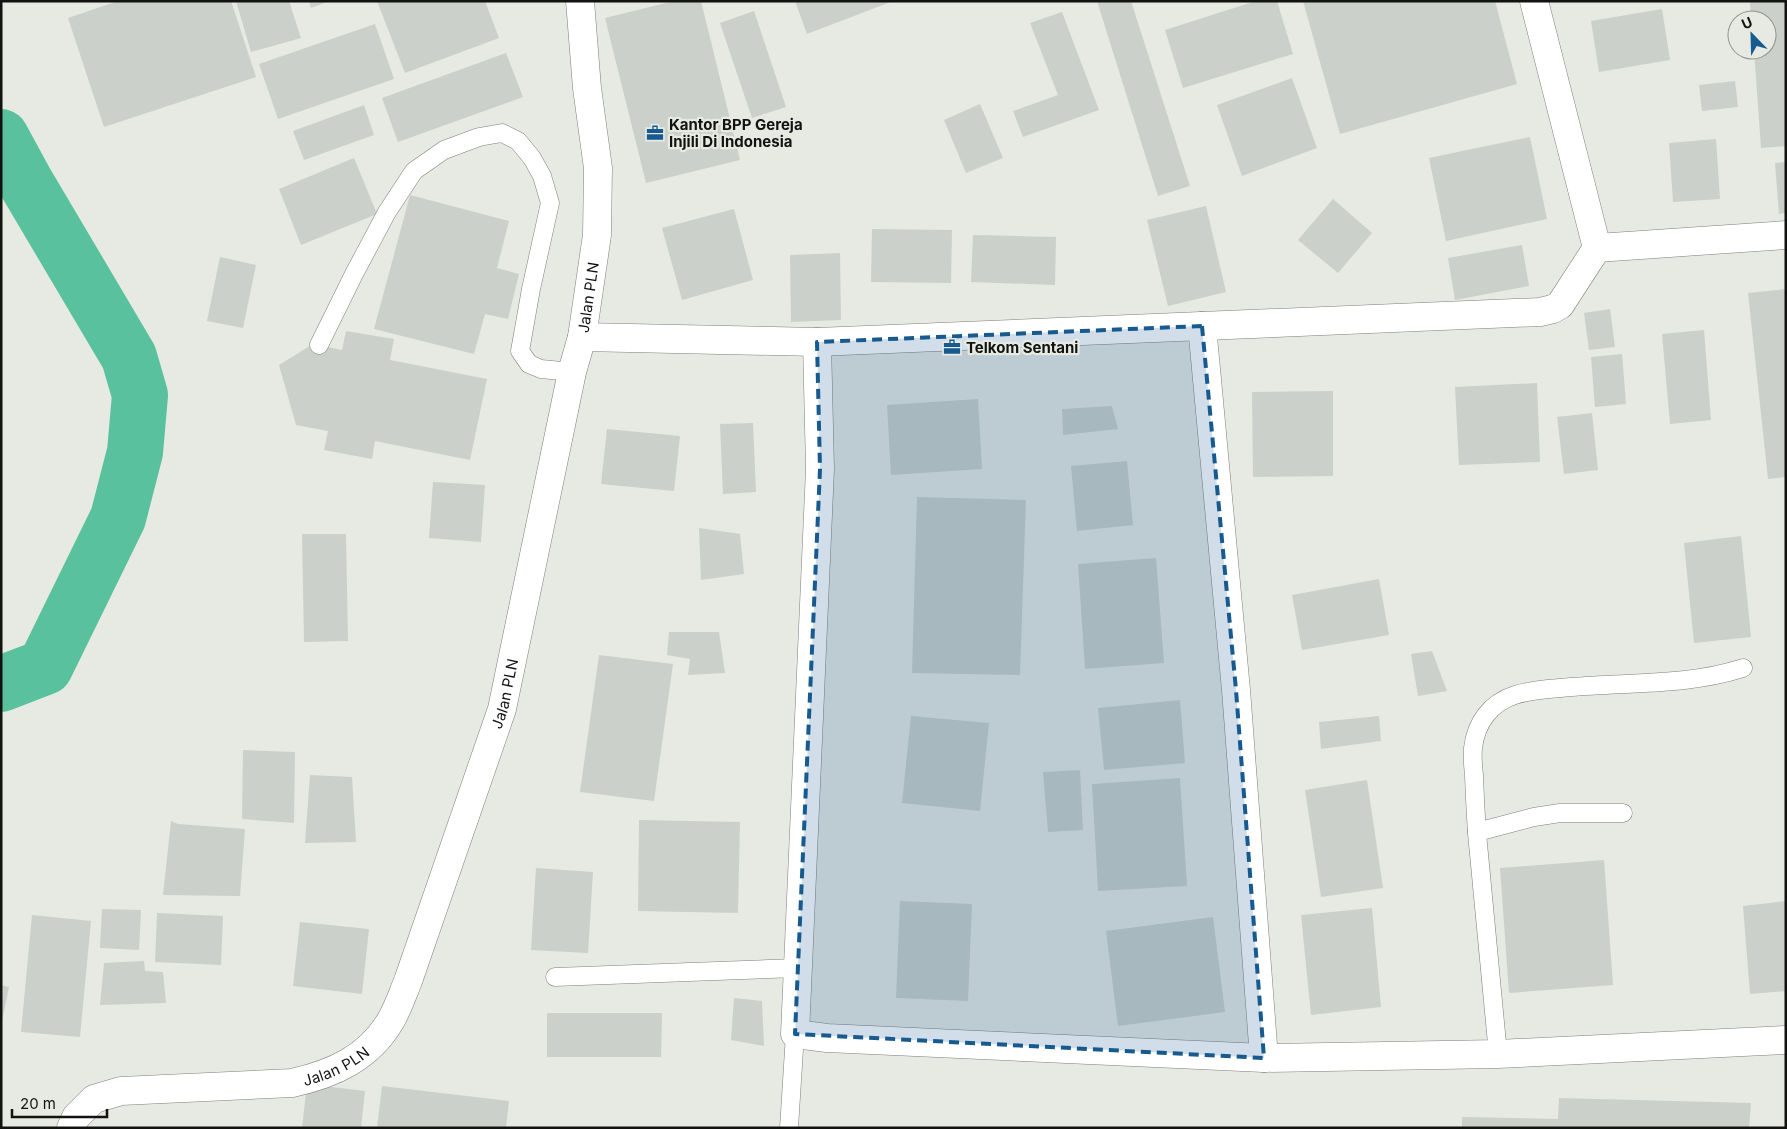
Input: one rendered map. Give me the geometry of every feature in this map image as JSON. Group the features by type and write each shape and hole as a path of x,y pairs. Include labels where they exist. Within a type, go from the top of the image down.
{"street":[{"name":"Jalan PLN","path":"71,1128 76,1117 94,1099 121,1091 292,1083 315,1078 344,1066 374,1043 391,1020 408,980 502,708 572,372 582,337 598,235 598,168 586,88 580,1"},
{"path":"582,337 816,342 1547,310 1560,305 1597,248 1534,1"},
{"path":"1597,248 1786,235"},
{"path":"1202,326 1236,690 1264,1058"},
{"path":"816,342 820,469 795,1034 827,1038 1264,1058 1498,1054 1786,1040"}],"lane":[{"path":"319,345 383,220 414,171 444,150 479,137 502,133 518,141 532,158 542,176 550,203 520,351 529,364 541,369 572,372"},
{"path":"1498,1054 1477,832 1473,749 1479,726 1484,716 1503,700 1515,695 1548,689 1696,679 1743,668"},
{"path":"1477,832 1526,819 1560,814 1623,813"},
{"path":"555,977 798,968"},
{"path":"789,1128 795,1034"}],"highlighted area":[{"path":"1202,326 1236,690 1264,1058 795,1034 820,469 817,342"}],"building":[{"path":"118,1 231,1 256,77 104,127 68,18"},
{"path":"236,1 289,1 301,38 251,52"},
{"path":"309,1 330,1 311,8"},
{"path":"377,1 485,1 499,38 405,73"},
{"path":"674,1 701,1 740,160 646,183 605,18"},
{"path":"795,1 893,1 807,34"},
{"path":"1097,1 1131,1 1190,186 1158,196"},
{"path":"1256,1 1277,1 1293,54 1183,88 1165,30"},
{"path":"1303,1 1495,1 1517,84 1340,134"},
{"path":"1750,1 1786,1 1786,146 1761,148 1755,60 1777,60 1777,10 1750,10"},
{"path":"1662,9 1670,60 1599,72 1591,21"},
{"path":"754,11 786,107 752,118 720,23"},
{"path":"1062,12 1099,110 1023,137 1013,111 1058,95 1030,23"},
{"path":"375,24 394,79 278,119 259,64"},
{"path":"506,53 523,97 398,142 382,98"},
{"path":"1292,78 1317,148 1242,176 1217,105"},
{"path":"1735,81 1738,107 1702,111 1699,85"},
{"path":"980,104 1003,158 966,173 944,120"},
{"path":"364,105 374,135 304,160 293,131"},
{"path":"1530,137 1547,219 1446,241 1429,158"},
{"path":"1716,139 1720,199 1673,202 1669,143"},
{"path":"354,158 377,214 301,245 279,189"},
{"path":"1786,162 1786,213 1779,214 1775,163"},
{"path":"410,195 509,221 497,268 519,274 508,319 485,314 474,354 374,329"},
{"path":"1333,199 1372,233 1338,273 1298,240"},
{"path":"1206,206 1226,292 1168,306 1147,220"},
{"path":"734,209 753,280 682,300 662,228"},
{"path":"872,229 952,230 951,283 871,282"},
{"path":"973,235 1056,237 1055,285 971,282"},
{"path":"1522,245 1529,286 1455,300 1448,258"},
{"path":"840,253 841,320 791,322 790,255"},
{"path":"220,257 256,265 243,328 207,321"},
{"path":"1786,289 1786,477 1768,479 1748,293"},
{"path":"1610,309 1615,347 1589,350 1584,313"},
{"path":"1704,330 1711,420 1670,424 1662,334"},
{"path":"346,331 394,339 390,360 487,379 470,460 375,441 372,459 324,450 328,431 296,425 279,365 313,344 342,350"},
{"path":"1622,354 1626,404 1595,407 1591,357"},
{"path":"1537,383 1540,462 1459,465 1455,387"},
{"path":"1333,391 1333,476 1253,477 1252,392"},
{"path":"978,399 982,469 891,475 887,405"},
{"path":"1112,406 1118,429 1063,435 1062,409"},
{"path":"1592,413 1598,470 1564,474 1557,417"},
{"path":"753,423 756,492 723,494 720,424"},
{"path":"607,429 680,436 674,491 601,484"},
{"path":"1127,461 1133,525 1077,531 1071,466"},
{"path":"433,482 485,485 481,542 429,538"},
{"path":"917,497 1026,500 1020,675 912,673"},
{"path":"699,528 740,534 744,574 701,580"},
{"path":"302,534 346,534 348,641 304,642"},
{"path":"1741,536 1751,637 1694,643 1684,543"},
{"path":"1156,558 1164,663 1085,669 1078,564"},
{"path":"1379,579 1389,635 1302,650 1292,595"},
{"path":"669,632 719,632 725,673 688,675 690,659 667,655"},
{"path":"1432,651 1447,691 1418,696 1411,654"},
{"path":"599,655 673,664 654,801 580,792"},
{"path":"1180,700 1185,763 1104,770 1098,708"},
{"path":"911,716 989,723 980,811 902,803"},
{"path":"1379,716 1381,741 1321,749 1319,722"},
{"path":"243,750 295,752 294,823 242,819"},
{"path":"1080,770 1083,830 1048,832 1043,772"},
{"path":"310,775 352,777 356,842 305,843"},
{"path":"1180,778 1187,886 1098,891 1092,784"},
{"path":"1367,780 1383,888 1321,897 1305,790"},
{"path":"639,820 740,822 738,913 638,911"},
{"path":"171,821 178,824 245,829 240,896 163,895"},
{"path":"1604,860 1613,985 1509,993 1500,868"},
{"path":"536,868 593,872 588,953 531,950"},
{"path":"900,901 972,904 968,1001 896,998"},
{"path":"1786,901 1786,991 1750,994 1743,906"},
{"path":"1372,908 1381,1007 1311,1015 1301,915"},
{"path":"102,909 141,910 139,950 100,948"},
{"path":"157,913 223,916 221,965 155,962"},
{"path":"32,915 91,921 80,1037 21,1032"},
{"path":"1213,917 1225,1012 1118,1026 1106,931"},
{"path":"300,922 369,929 362,994 293,986"},
{"path":"144,961 145,971 163,972 166,1003 100,1005 104,963"},
{"path":"1,985 9,987 2,1021 1,1021"},
{"path":"734,998 762,1001 764,1046 731,1040"},
{"path":"547,1013 662,1013 661,1057 547,1057"},
{"path":"307,1084 365,1091 361,1128 302,1128"},
{"path":"382,1086 509,1101 506,1128 377,1128"},
{"path":"1559,1098 1751,1103 1749,1128 1462,1128 1462,1117 1558,1119"}],"waterway":[{"path":"1,137 26,183 129,357 140,395 135,452 118,518 45,667 1,684"}],"place":[{"name":"Kantor BPP Gereja Injili Di Indonesia","path":"655,133"},
{"name":"Telkom Sentani","path":"952,347"}]}
